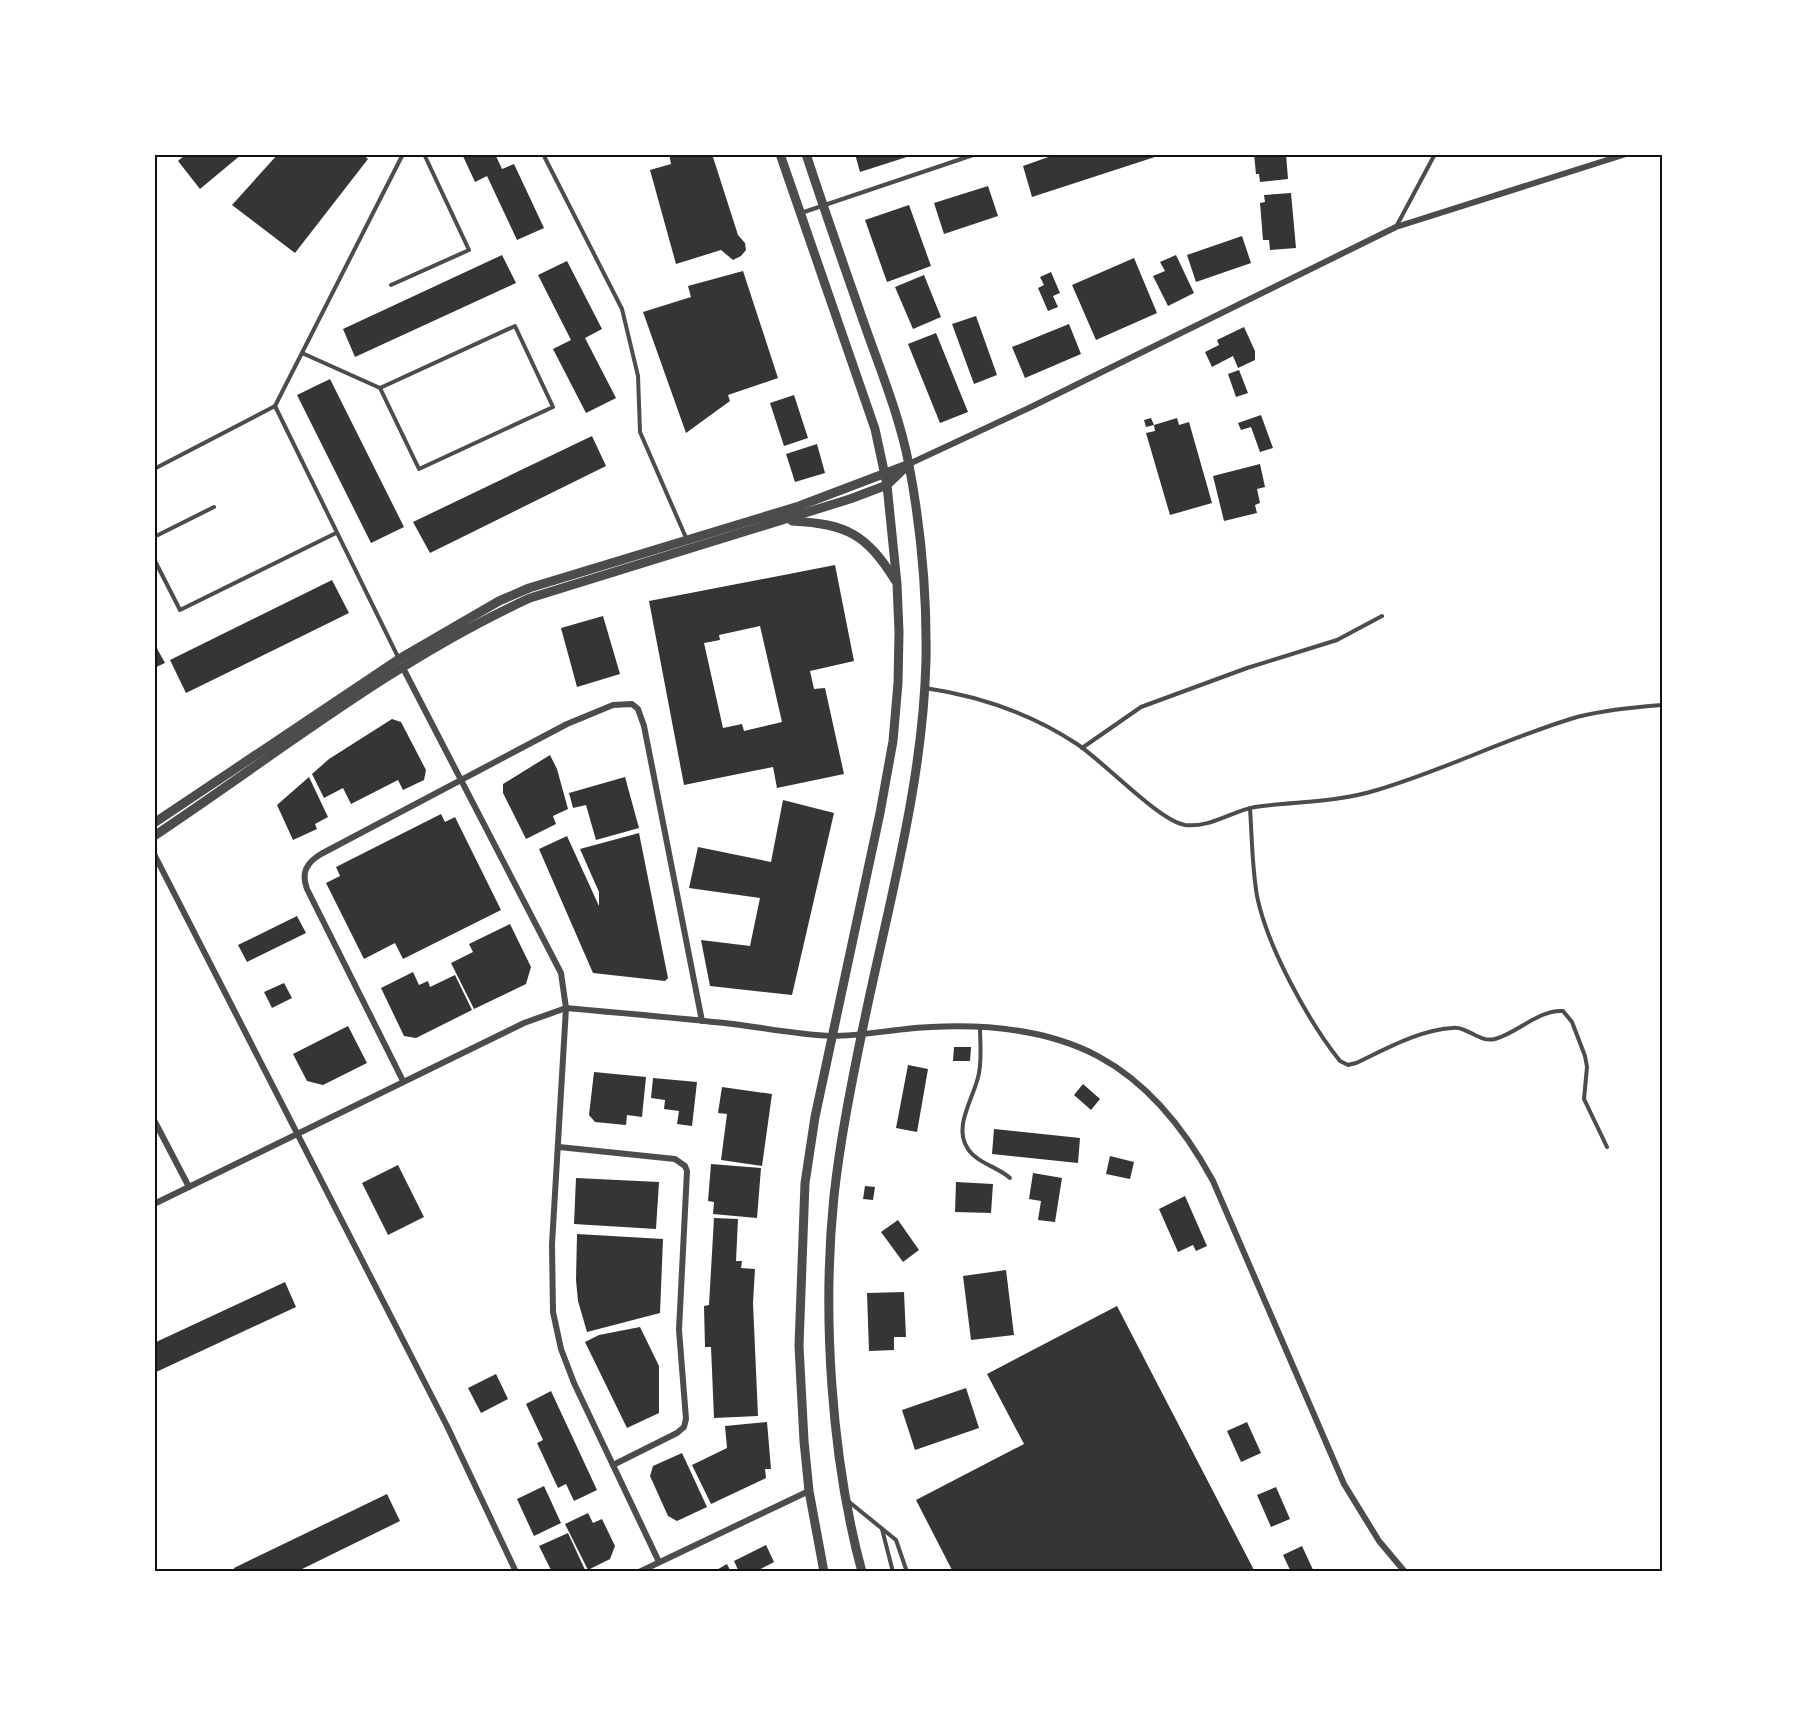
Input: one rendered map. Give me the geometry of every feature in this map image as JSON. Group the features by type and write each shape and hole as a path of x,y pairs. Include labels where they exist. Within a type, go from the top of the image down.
{"street":[{"path":"780,154 863,391 885,472 897,584 898,683 893,741 880,813 832,1036 805,1183 799,1346 809,1491 824,1572"},
{"path":"806,154 889,396 909,464 923,567 926,619 924,688 908,812 862,1032 834,1197 830,1264 834,1403 847,1500 862,1572"},
{"path":"154,823 499,601 529,588 686,538 798,506 909,464 1031,407 1396,228 1626,154"},
{"path":"154,836 401,663 503,610 530,598 784,521 887,485 909,464"},
{"path":"784,521 830,524 859,536 879,555 897,584"},
{"path":"401,663 556,962 564,987 566,1008 551,1278 556,1331 574,1383 659,1562"},
{"path":"403,1081 307,889 304,873 306,866 321,854 594,711 626,702 638,709 647,738 702,1021"},
{"path":"154,854 447,1426 516,1572"},
{"path":"154,1204 524,1023 566,1008 832,1036 862,1032 980,1026 1024,1030 1091,1050 1143,1088 1183,1131 1213,1181 1344,1484 1378,1541 1405,1572"},
{"path":"154,1120 189,1187"},
{"path":"559,1147 675,1159 685,1166 687,1171 679,1330 686,1419 684,1427 677,1433 613,1465"},
{"path":"639,1572 809,1491"}],"lane":[{"path":"154,469 275,406 403,154"},
{"path":"391,285 468,250 424,154"},
{"path":"543,154 622,309 638,376 640,432 691,549"},
{"path":"801,213 976,154"},
{"path":"1396,228 1435,154"},
{"path":"302,353 380,388 419,469 553,407 514,326 380,388"},
{"path":"275,406 401,663"},
{"path":"154,537 214,507"},
{"path":"154,559 180,610 336,533"},
{"path":"1082,748 1142,707 1247,668 1338,640 1382,616"},
{"path":"924,688 959,693 1022,714 1082,748 1164,815 1182,825 1204,825 1250,808 1348,798 1411,780 1580,717 1662,705"},
{"path":"1250,808 1255,882 1269,933 1306,1008 1340,1061 1348,1065 1356,1063 1418,1036 1452,1028 1463,1028 1485,1040 1494,1039 1536,1020 1563,1011 1572,1022 1585,1056 1584,1099 1607,1147"},
{"path":"980,1026 979,1076 964,1120 964,1141 975,1157 1001,1170 1010,1178"},
{"path":"847,1500 896,1540 907,1572"},
{"path":"882,1529 893,1572"}],"building":[{"path":"186,154 242,154 200,189 178,161"},
{"path":"278,154 362,154 368,159 295,253 232,205"},
{"path":"462,154 495,154 502,169 514,164 544,228 517,240 487,176 475,182"},
{"path":"669,154 712,154 738,235 745,243 746,250 741,256 733,260 721,250 676,264 650,170 671,164"},
{"path":"855,154 913,154 913,155 860,172"},
{"path":"1057,154 1161,155 1032,197 1023,166"},
{"path":"1254,154 1286,154 1288,179 1260,182 1259,174 1256,174"},
{"path":"988,186 998,216 944,234 934,203"},
{"path":"1291,193 1296,248 1270,250 1269,240 1263,240 1260,203 1265,202 1264,195"},
{"path":"909,205 931,266 887,282 865,220"},
{"path":"1242,236 1251,263 1196,282 1187,255"},
{"path":"502,255 516,283 355,357 343,329"},
{"path":"1176,255 1194,293 1168,306 1153,276 1165,271 1160,262"},
{"path":"1134,258 1157,313 1096,340 1072,285"},
{"path":"567,261 602,329 585,338 616,398 586,413 553,349 571,340 538,275"},
{"path":"743,271 778,378 728,395 730,401 686,433 643,312 691,297 688,286"},
{"path":"1051,272 1060,293 1053,296 1058,307 1048,311 1038,288 1044,285 1040,277"},
{"path":"924,275 941,317 913,329 895,287"},
{"path":"976,316 997,375 974,384 952,324"},
{"path":"1069,324 1081,354 1025,378 1012,347"},
{"path":"1244,327 1255,351 1255,360 1238,368 1233,356 1212,367 1205,352 1219,345 1217,340"},
{"path":"936,333 968,412 940,423 908,344"},
{"path":"1239,370 1248,393 1236,397 1228,374"},
{"path":"330,379 404,527 371,543 297,395"},
{"path":"794,395 808,438 784,446 770,403"},
{"path":"1261,415 1273,448 1260,452 1251,427 1241,430 1238,423"},
{"path":"1151,418 1154,425 1146,427 1144,420"},
{"path":"1177,418 1179,425 1189,422 1212,503 1170,515 1146,433 1155,431 1154,425"},
{"path":"592,436 606,466 430,553 413,522"},
{"path":"817,444 825,473 795,482 786,454"},
{"path":"1260,464 1265,487 1257,489 1260,503 1255,505 1257,513 1224,521 1213,476"},
{"path":"835,565 854,661 810,671 814,689 825,688 844,774 777,788 773,767 684,785 649,601","holes":["760,626 782,722 744,731 742,724 723,728 704,643 720,640 719,635"]},
{"path":"332,580 349,613 186,693 170,660"},
{"path":"603,616 620,674 577,687 561,628"},
{"path":"154,643 165,663 154,668"},
{"path":"392,719 401,722 426,770 424,780 403,790 398,780 351,804 343,788 324,798 312,774 329,759"},
{"path":"550,755 557,769 568,809 553,816 556,824 526,839 503,793 503,784"},
{"path":"309,777 328,817 315,824 317,829 293,840 277,805"},
{"path":"625,777 639,828 596,840 586,805 573,808 569,793"},
{"path":"783,800 834,813 792,995 710,986 701,940 750,946 760,898 689,888 698,847 771,862"},
{"path":"441,814 445,822 455,817 501,910 403,959 395,943 364,959 326,883 340,876 336,867"},
{"path":"639,833 668,978 665,981 593,973 539,849 567,836 599,906 599,892 580,849"},
{"path":"297,916 306,933 247,962 238,945"},
{"path":"510,924 531,967 526,984 474,1009 451,963 473,952 469,944"},
{"path":"413,972 419,985 428,981 430,987 455,975 472,1010 416,1038 404,1036 381,988"},
{"path":"284,983 292,998 272,1008 264,992"},
{"path":"348,1026 367,1063 323,1085 307,1081 293,1054"},
{"path":"954,1047 971,1047 970,1061 953,1061"},
{"path":"908,1065 928,1069 917,1132 896,1128"},
{"path":"594,1072 646,1077 642,1117 627,1115 626,1125 595,1122 589,1115"},
{"path":"653,1078 697,1082 692,1126 677,1124 679,1111 664,1109 665,1100 651,1098"},
{"path":"1083,1084 1100,1099 1091,1110 1074,1095"},
{"path":"722,1087 772,1094 762,1166 721,1160 727,1114 718,1113"},
{"path":"994,1129 1080,1138 1078,1163 992,1154"},
{"path":"1110,1156 1134,1162 1130,1179 1106,1174"},
{"path":"711,1164 761,1168 757,1218 713,1214 714,1202 708,1201"},
{"path":"398,1165 424,1217 388,1235 362,1183"},
{"path":"1033,1173 1062,1178 1055,1222 1038,1220 1041,1201 1029,1199"},
{"path":"576,1178 659,1182 656,1229 574,1224"},
{"path":"956,1182 993,1184 991,1213 955,1212"},
{"path":"865,1186 875,1187 873,1200 863,1199"},
{"path":"1185,1196 1207,1246 1196,1251 1193,1245 1178,1252 1159,1209"},
{"path":"714,1218 738,1219 736,1261 742,1261 741,1268 755,1269 753,1303 758,1416 714,1418 711,1347 705,1347 704,1306 709,1305"},
{"path":"898,1220 919,1250 903,1262 881,1232"},
{"path":"577,1234 663,1239 660,1313 587,1332 578,1301"},
{"path":"1006,1270 1014,1335 971,1340 963,1276"},
{"path":"285,1282 296,1307 154,1373 154,1343"},
{"path":"904,1292 906,1337 894,1337 894,1350 869,1351 867,1293"},
{"path":"1117,1306 1255,1572 953,1572 916,1500 1024,1444 987,1374"},
{"path":"640,1327 659,1366 659,1413 627,1428 585,1342 599,1335"},
{"path":"496,1374 508,1399 481,1413 468,1388"},
{"path":"966,1388 979,1428 915,1450 902,1410"},
{"path":"551,1391 597,1490 574,1501 566,1484 558,1488 537,1443 543,1440 526,1404"},
{"path":"767,1422 771,1469 765,1469 766,1478 711,1504 692,1465 727,1448 725,1426"},
{"path":"1247,1422 1261,1453 1241,1462 1227,1431"},
{"path":"682,1453 707,1507 677,1521 668,1516 650,1476 653,1466"},
{"path":"544,1486 561,1523 534,1536 517,1499"},
{"path":"1276,1487 1290,1519 1271,1527 1257,1495"},
{"path":"387,1494 400,1521 296,1572 235,1572 234,1568"},
{"path":"588,1513 593,1523 602,1519 615,1546 610,1559 588,1570 565,1524"},
{"path":"568,1533 586,1572 552,1572 539,1546"},
{"path":"766,1545 774,1562 755,1572 739,1572 734,1561"},
{"path":"1302,1546 1314,1572 1291,1572 1283,1555"},
{"path":"727,1564 731,1572 713,1572"}]}
